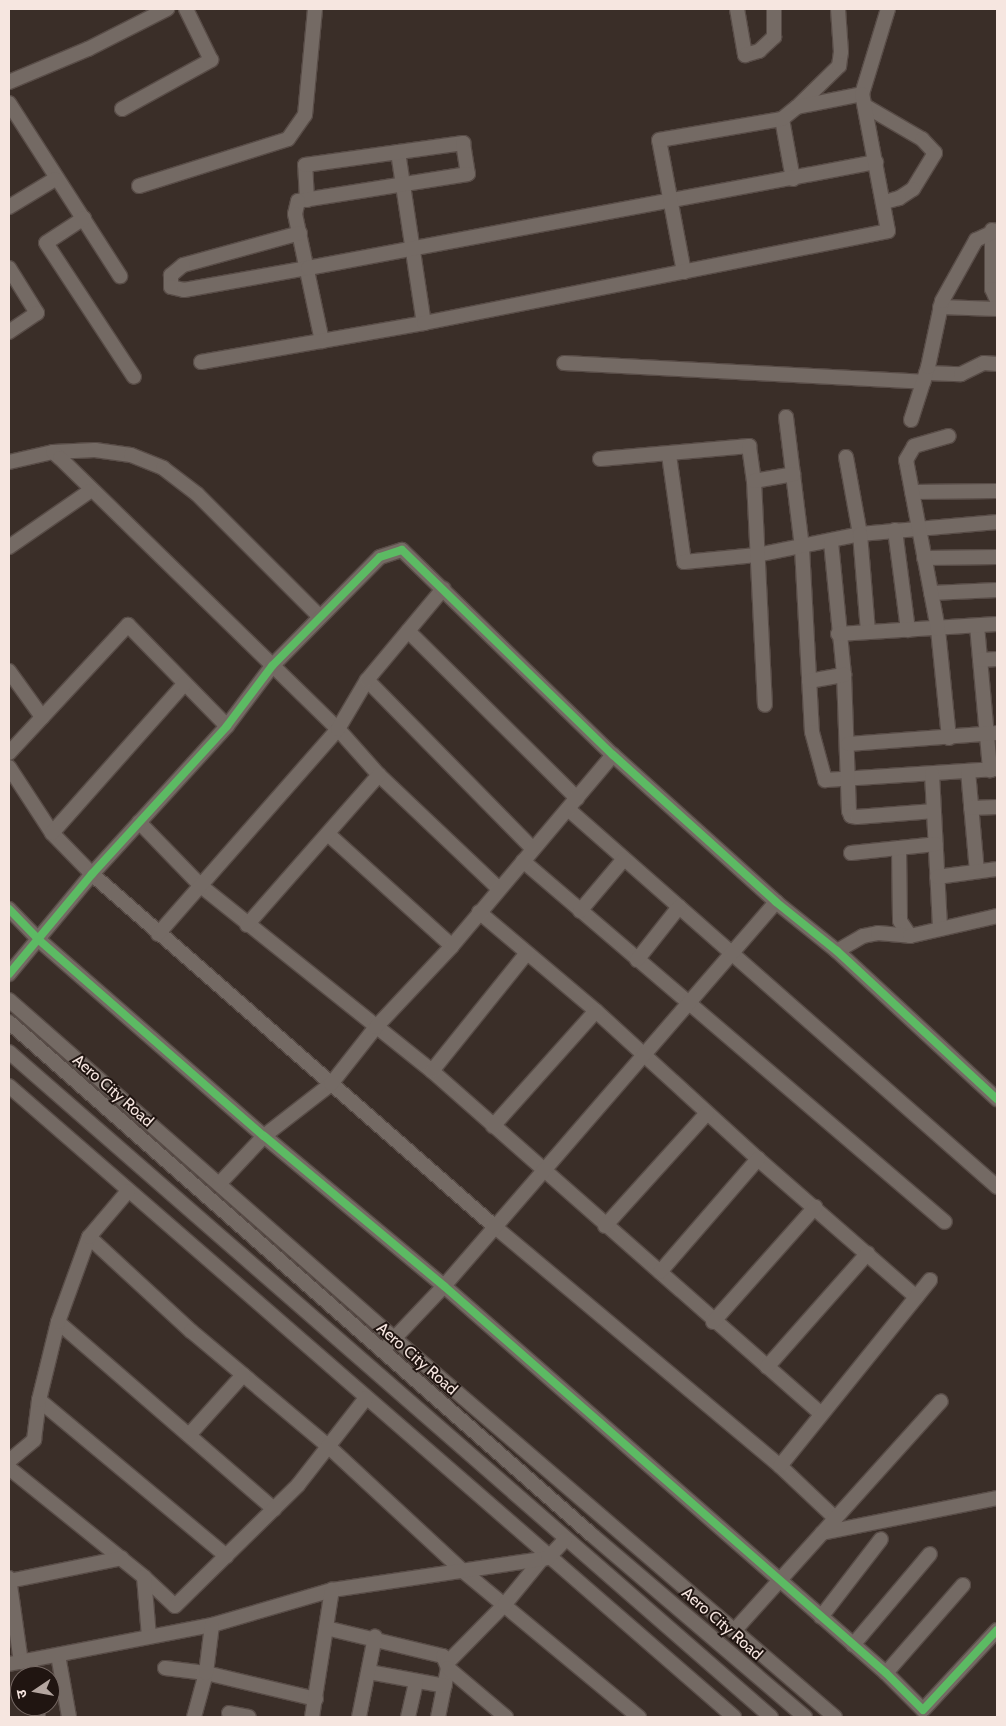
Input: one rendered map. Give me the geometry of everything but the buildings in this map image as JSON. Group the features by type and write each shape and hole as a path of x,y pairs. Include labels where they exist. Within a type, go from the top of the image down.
{"street":[{"path":"9,82 88,49 167,9"},
{"path":"122,109 211,60 186,9"},
{"path":"139,186 288,139 305,115 315,9"},
{"path":"737,9 744,54 759,51 774,37 774,9"},
{"path":"684,272 659,140 782,119 839,66 841,52 838,9"},
{"path":"201,362 424,323 888,231 885,202 867,107 862,94 888,9"},
{"path":"797,107 862,94"},
{"path":"9,103 55,179 84,218 120,276"},
{"path":"867,107 922,139 935,153 912,189 885,202"},
{"path":"782,119 793,179"},
{"path":"307,200 305,165 463,143 468,174 307,200 298,201 294,209 322,341"},
{"path":"398,152 410,249 424,323"},
{"path":"300,233 183,264 176,268 170,283 175,290 184,290 670,202 876,162"},
{"path":"9,207 55,179"},
{"path":"84,218 46,243 134,377"},
{"path":"994,230 992,289 997,300"},
{"path":"911,420 925,377 940,307 974,242 994,230"},
{"path":"9,268 37,314 9,332"},
{"path":"940,307 997,309"},
{"path":"564,363 925,377 960,374 984,363 997,364"},
{"path":"786,417 802,548 812,732 825,780 849,781 994,770 992,733 980,660 977,626"},
{"path":"949,436 922,443 909,452 906,468 938,629 949,738"},
{"path":"600,459 669,456 749,446 754,482 765,704"},
{"path":"9,462 53,452 95,450 130,455 163,468 197,494 320,617"},
{"path":"53,452 90,491 338,730 379,775 498,888"},
{"path":"669,456 684,562 757,556 802,548 860,534 919,527 997,522"},
{"path":"846,457 860,534 868,632"},
{"path":"754,482 793,474"},
{"path":"9,547 90,491"},
{"path":"912,492 997,491"},
{"path":"896,530 908,630"},
{"path":"830,542 838,634 844,675 851,816 934,811"},
{"path":"9,974 92,874 227,726 272,666 380,557 396,550 407,552 613,755 776,902 837,951 997,1099"},
{"path":"924,558 997,557"},
{"path":"158,934 338,730 367,680 443,589"},
{"path":"932,593 997,590"},
{"path":"838,634 997,624"},
{"path":"9,753 128,625 227,726"},
{"path":"408,631 577,798"},
{"path":"980,660 997,659"},
{"path":"9,671 42,717"},
{"path":"809,680 844,675"},
{"path":"367,680 533,849"},
{"path":"52,833 185,683"},
{"path":"848,744 949,738 992,733"},
{"path":"219,1184 264,1136 331,1084 376,1027 452,946 498,888 613,755"},
{"path":"9,768 52,833 92,874 158,934 494,1226 780,1466 835,1518"},
{"path":"968,771 977,871"},
{"path":"932,774 940,929"},
{"path":"247,925 379,775"},
{"path":"971,808 997,807"},
{"path":"568,809 679,908 733,952 997,1187"},
{"path":"139,822 201,886 247,925 432,1071 604,1226 660,1272 713,1322 820,1413"},
{"path":"328,834 452,946"},
{"path":"851,853 936,844"},
{"path":"899,848 900,921 910,936"},
{"path":"580,911 624,859"},
{"path":"523,860 637,960 688,1001 945,1222"},
{"path":"937,877 997,868"},
{"path":"381,1351 395,1339 444,1286 542,1169 776,902"},
{"path":"637,960 679,908"},
{"path":"9,909 39,940 264,1136 444,1286 886,1673 928,1714 997,1630"},
{"path":"479,912 596,1011 758,1159 868,1253 916,1297"},
{"path":"837,951 863,936 878,934 910,936 997,916"},
{"path":"432,1071 527,953"},
{"path":"9,1000 395,1339 834,1717"},
{"path":"493,1126 596,1011"},
{"name":"Aero City Road","path":"9,1022 381,1351 805,1717"},
{"path":"11,1059 771,1717"},
{"path":"9,1086 366,1398 545,1558 734,1717"},
{"path":"604,1226 707,1113"},
{"path":"660,1272 758,1159"},
{"path":"9,1461 34,1440 39,1400 58,1322 89,1237 128,1191"},
{"path":"190,1212 206,1197"},
{"path":"713,1322 815,1207"},
{"path":"89,1237 243,1375 328,1446 463,1571 639,1717"},
{"path":"767,1367 868,1253"},
{"path":"780,1466 820,1413 930,1280"},
{"path":"58,1322 274,1509"},
{"path":"189,1435 243,1375"},
{"path":"9,1468 122,1558 176,1606 298,1485 366,1398"},
{"path":"39,1400 226,1556"},
{"path":"734,1631 941,1401"},
{"path":"822,1533 997,1498"},
{"path":"820,1616 881,1539"},
{"path":"438,1717 448,1665 545,1558 565,1540"},
{"path":"853,1645 930,1554"},
{"path":"122,1558 9,1580 20,1662 212,1625 332,1590 545,1558"},
{"path":"144,1577 149,1637"},
{"path":"886,1673 963,1584"},
{"path":"313,1717 332,1590"},
{"path":"194,1717 206,1673 212,1625"},
{"path":"326,1628 375,1637 435,1652 506,1717"},
{"path":"359,1717 375,1637"},
{"path":"58,1655 69,1717"},
{"path":"165,1668 206,1673 316,1699"},
{"path":"368,1672 445,1686"},
{"path":"408,1717 416,1682"},
{"path":"229,1713 249,1717"}],"cycle path":[{"path":"9,974 92,874 227,726 272,666 380,557 402,550 613,755 776,902 837,951 997,1099"},
{"path":"9,909 39,940 264,1136 444,1286 886,1673 923,1710 997,1630"}]}
